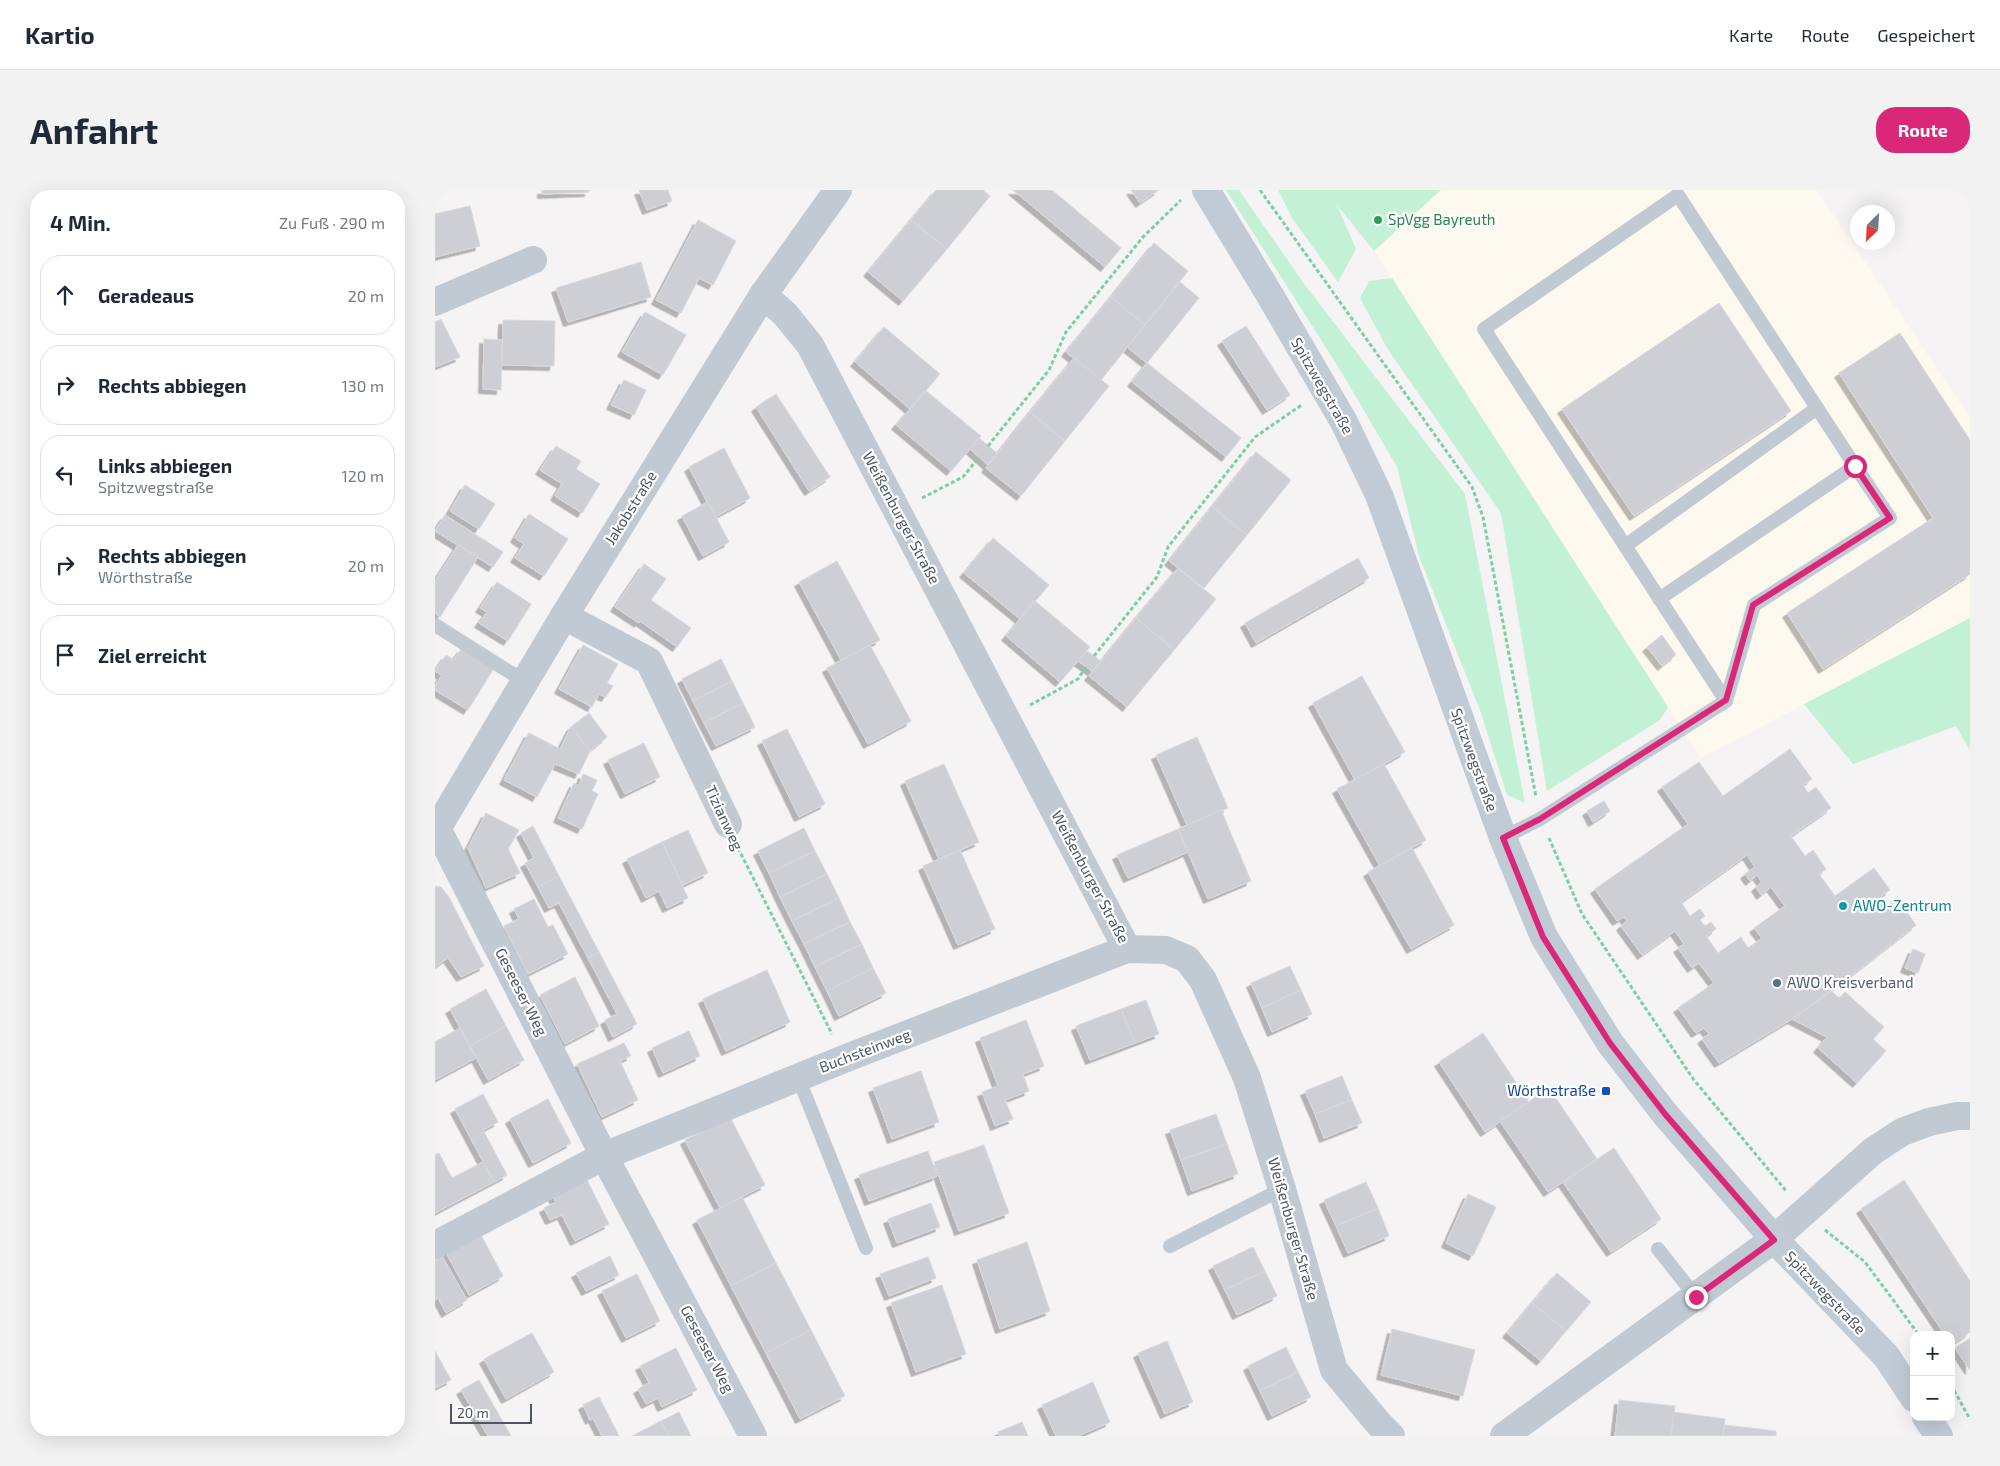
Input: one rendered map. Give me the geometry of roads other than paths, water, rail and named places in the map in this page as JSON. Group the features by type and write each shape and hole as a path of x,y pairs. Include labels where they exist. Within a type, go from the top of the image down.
{"street":[{"name":"Jakobstraße","path":"436,829 524,681 763,295 838,190"},
{"name":"Spitzwegstraße","path":"1195,193 1268,292 1344,422 1379,495 1503,838 1543,937 1610,1043 1665,1114 1774,1240 1886,1356 1910,1392"},
{"path":"435,302 533,260"},
{"name":"Weißenburger Straße","path":"763,295 785,314 810,345 1127,949 1166,950 1187,958 1203,980 1247,1078 1335,1370 1391,1436"},
{"name":"Tizianweg","path":"564,616 649,661 728,824"},
{"name":"Geseeser Weg","path":"436,829 604,1156 753,1436"},
{"name":"Buchsteinweg","path":"604,1156 849,1057 1127,949"},
{"path":"1504,1436 1774,1240 1873,1150 1902,1132 1929,1122 1957,1116 1970,1116"},
{"path":"435,1245 604,1156"},
{"path":"1929,1421 1939,1436"}],"lane":[{"path":"1503,838 1540,819 1726,700 1753,605 1890,518 1678,195 1484,329 1726,700"},
{"path":"1625,546 1817,408"},
{"path":"1659,599 1855,466"},
{"path":"435,625 524,681"},
{"path":"798,1078 867,1248"},
{"path":"1170,1246 1282,1189"},
{"path":"1658,1249 1696,1297"}],"place":[{"name":"SpVgg Bayreuth","path":"1378,220"},
{"name":"AWO-Zentrum","path":"1843,906"},
{"name":"AWO Kreisverband","path":"1777,983"},
{"name":"Wörthstraße","path":"1606,1091"}]}
